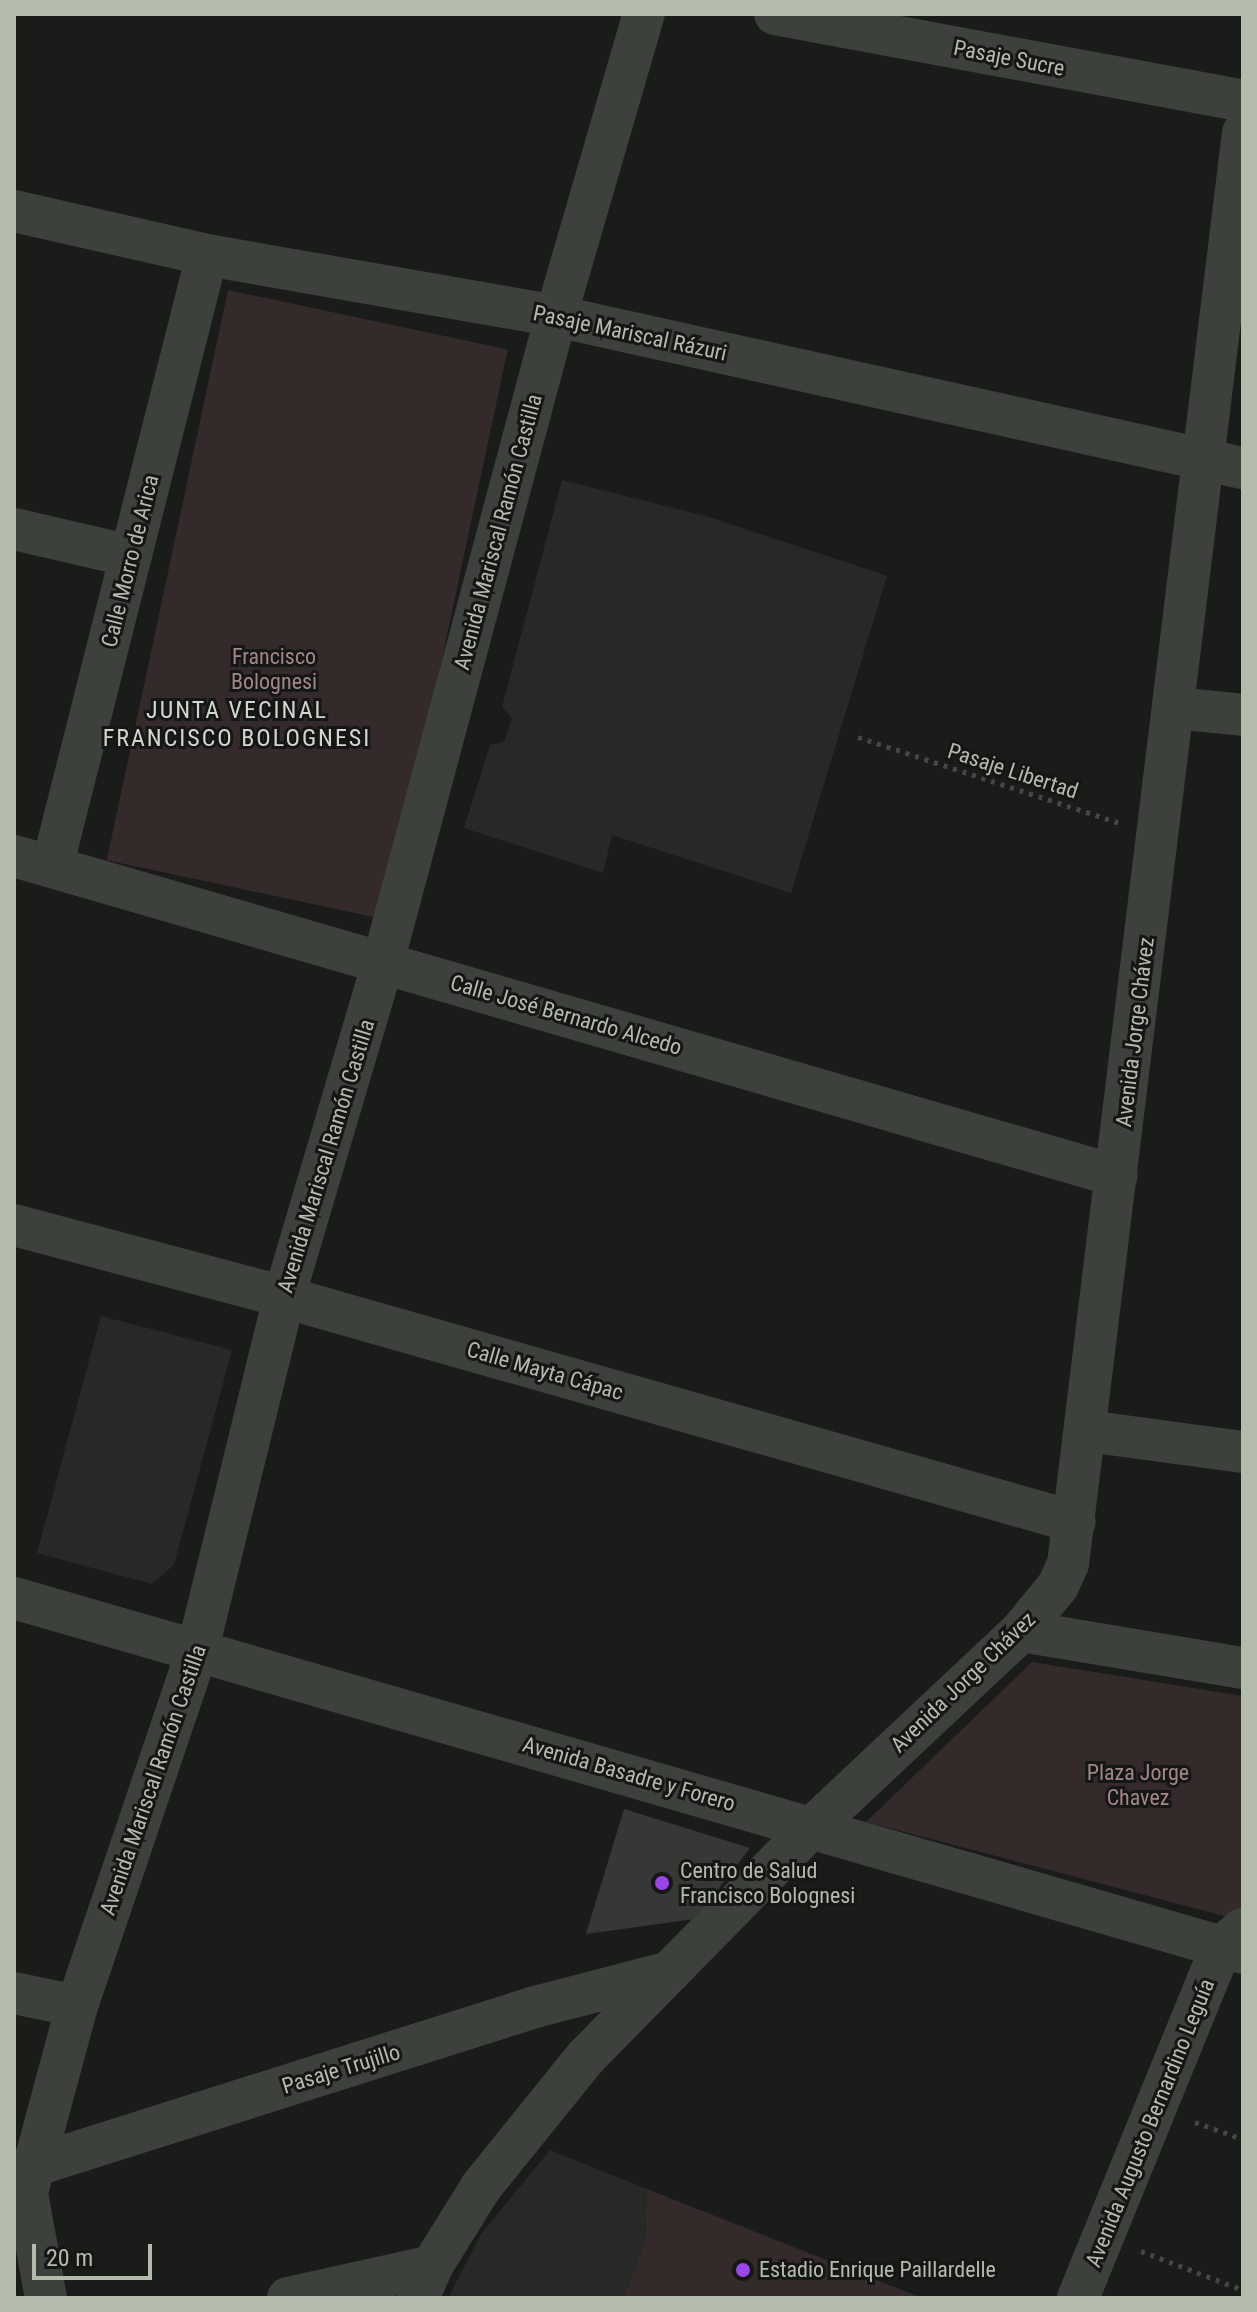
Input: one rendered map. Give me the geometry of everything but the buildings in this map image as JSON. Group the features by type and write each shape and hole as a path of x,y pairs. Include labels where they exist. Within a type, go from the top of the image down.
{"street":[{"name":"Avenida Mariscal Ramón Castilla","path":"46,2298 24,2169 198,1648 284,1297 383,962 556,316 644,14"},
{"name":"Pasaje Sucre","path":"775,14 1243,101"},
{"name":"Avenida Jorge Chávez","path":"812,1827 1021,1631 1058,1586 1068,1564 1087,1431 1174,708 1223,465 1243,141"},
{"name":"Pasaje Mariscal Rázuri","path":"14,211 207,255 556,316 1223,465"},
{"name":"Calle Morro de Arica","path":"33,862 131,556 207,255"},
{"path":"14,529 131,556"},
{"path":"1174,708 1243,715"},
{"name":"Calle José Bernardo Alcedo","path":"33,862 1117,1176"},
{"name":"Calle Mayta Cápac","path":"14,1225 284,1297 1075,1522"},
{"path":"1087,1431 1243,1452"},
{"name":"Avenida Basadre y Forero","path":"14,1598 198,1648 812,1827 1236,1943"},
{"path":"1021,1631 1243,1668"},
{"path":"288,2298 425,2282 481,2187 537,2114 586,2057 812,1827"},
{"name":"Avenida Augusto Bernardino Leguía","path":"1078,2298 1156,2108 1236,1943"},
{"name":"Pasaje Trujillo","path":"24,2169 535,2007 670,1972"},
{"path":"14,1993 77,2006"}],"path":[{"name":"Pasaje Libertad","path":"858,737 1159,835"},
{"path":"1156,2108 1243,2139"},
{"path":"1103,2236 1243,2290"}],"shaded area":[{"path":"562,480 709,517 887,576 791,893 612,835 603,873 464,828 490,745 504,742 512,718 502,707"},
{"path":"101,1316 232,1350 174,1565 152,1584 37,1553"},
{"path":"550,2150 647,2189 645,2242 623,2298 448,2298 481,2234"}],"green space":[{"name":"Francisco Bolognesi","path":"228,290 508,349 387,920 107,860"},
{"name":"Plaza Jorge Chavez","path":"1032,1662 1243,1696 1243,1908 1232,1918 866,1822"},
{"name":"Estadio Enrique Paillardelle","path":"647,2189 922,2298 623,2298 645,2242"}],"place":[{"name":"Centro de Salud Francisco Bolognesi","path":"662,1883"},
{"name":"Estadio Enrique Paillardelle","path":"743,2270"}],"district":[{"name":"JUNTA VECINAL FRANCISCO BOLOGNESI","path":"237,725"}]}
